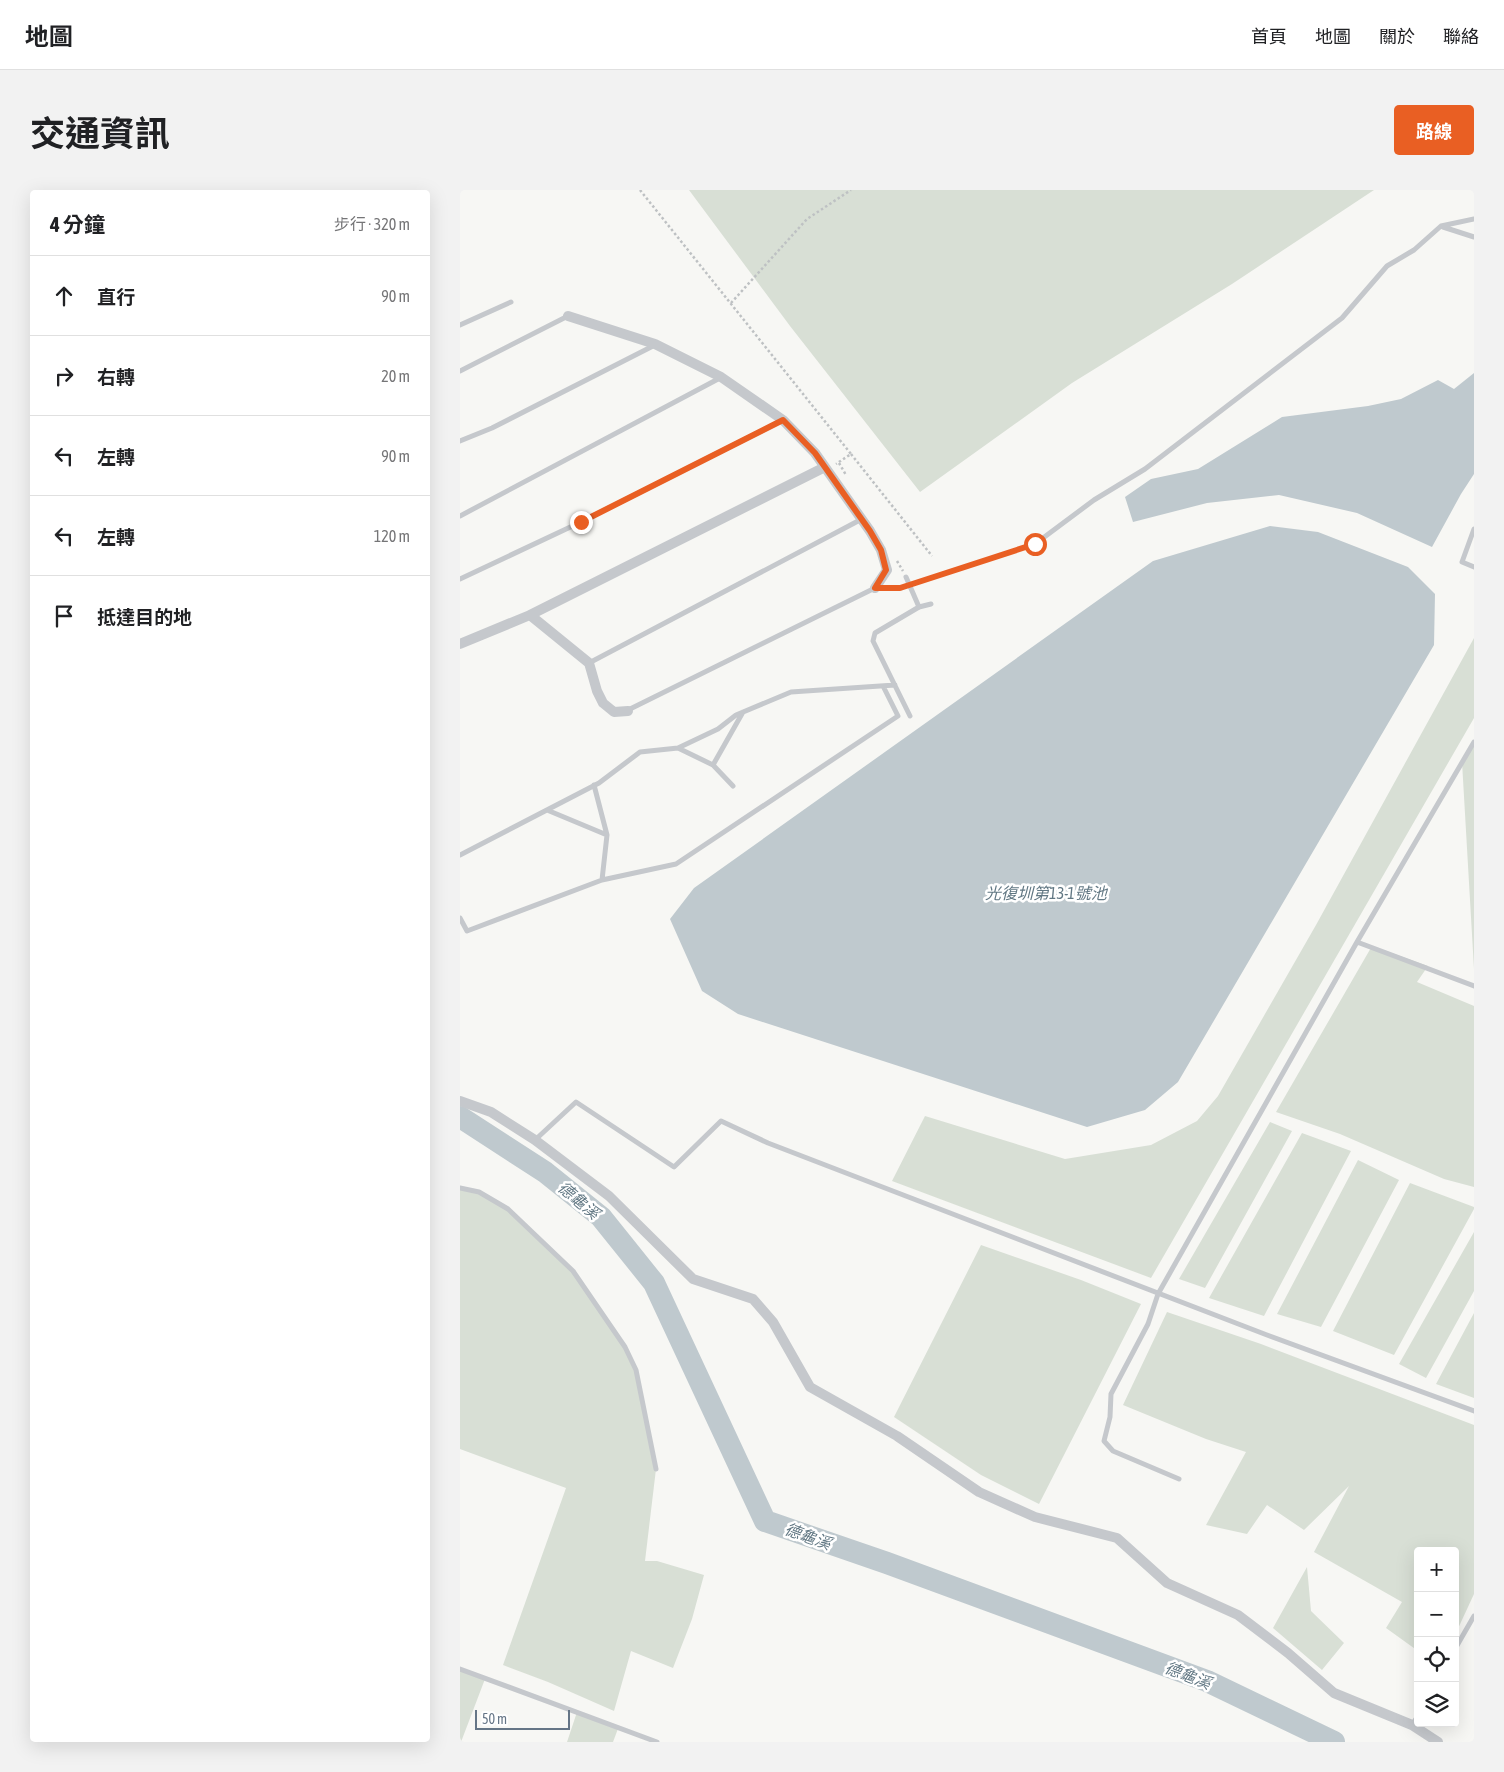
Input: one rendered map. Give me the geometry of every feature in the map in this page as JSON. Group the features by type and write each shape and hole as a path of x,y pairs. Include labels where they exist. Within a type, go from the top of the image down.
{"street":[{"path":"568,316 655,344 720,377 783,420 815,453 881,550 886,570 875,588"},
{"path":"460,644 530,615 825,467"},
{"path":"530,615 589,662 597,691 603,703 614,712 628,710"},
{"path":"460,1101 491,1112 535,1140 609,1196 694,1278 753,1299 773,1322 810,1387 897,1436 979,1492 1035,1517 1117,1538 1167,1583 1238,1615 1288,1653 1334,1693 1414,1720"},
{"path":"1422,1727 1438,1742"}],"lane":[{"path":"1035,544 1094,500 1145,469 1342,318 1387,266 1414,250 1441,226 1474,219"},
{"path":"1441,226 1474,237"},
{"path":"460,325 511,302"},
{"path":"460,371 568,316"},
{"path":"460,441 492,428 655,344"},
{"path":"460,516 720,377"},
{"path":"460,579 581,522 783,420"},
{"path":"589,662 860,520"},
{"path":"1474,529 1462,562 1474,566"},
{"path":"906,577 919,607"},
{"path":"628,710 875,588 900,588"},
{"path":"910,716 873,641 876,633 919,607 931,604"},
{"path":"460,856 594,785 640,752 678,748 718,729 743,712 791,692 894,685"},
{"path":"460,918 468,932 602,880 676,864 898,716 883,686"},
{"path":"713,765 743,712"},
{"path":"1179,1479 1113,1451 1104,1440 1110,1417 1111,1394 1148,1324 1158,1294 1357,942 1474,742"},
{"path":"678,748 713,765 732,786"},
{"path":"594,785 607,835 602,880"},
{"path":"546,810 607,835"},
{"path":"1357,942 1474,986"},
{"path":"535,1140 576,1102 674,1167 721,1121 768,1143 1158,1294 1474,1411"},
{"path":"460,1188 479,1192 508,1208 573,1271 625,1347 636,1370 656,1469"},
{"path":"1459,1642 1474,1616"},
{"path":"460,1669 657,1742"}],"path":[{"path":"640,190 932,556"},
{"path":"730,303 808,219 852,190"},
{"path":"825,467 839,463 851,454"},
{"path":"900,588 1035,544"}],"shaded area":[{"path":"689,190 1374,190 1232,284 1072,383 920,492 790,326"},
{"path":"1474,638 1474,718 1151,1278 892,1181 925,1116 1065,1159 1151,1145 1197,1121 1218,1096 1316,925"},
{"path":"1474,742 1474,969 1462,762"},
{"path":"1372,946 1428,966 1417,982 1474,1006 1474,1187 1444,1179 1340,1134 1276,1112"},
{"path":"1270,1122 1292,1131 1205,1288 1179,1279"},
{"path":"1302,1133 1351,1151 1264,1316 1209,1298"},
{"path":"1358,1160 1399,1180 1321,1327 1277,1314"},
{"path":"1410,1183 1474,1207 1474,1209 1394,1355 1333,1331"},
{"path":"460,1188 479,1192 508,1209 573,1271 618,1338 636,1370 656,1469 645,1561 657,1561 704,1575 692,1619 673,1668 631,1651 614,1711 548,1682 503,1665 566,1488 460,1449"},
{"path":"1474,1232 1474,1291 1426,1378 1399,1364"},
{"path":"981,1245 1081,1280 1141,1304 1039,1504 981,1475 894,1417"},
{"path":"1167,1312 1261,1344 1474,1425 1474,1594 1459,1626 1459,1547 1414,1547 1414,1648 1386,1628 1402,1602 1314,1552 1349,1486 1304,1530 1267,1505 1247,1534 1206,1525 1246,1452 1206,1439 1123,1405"},
{"path":"1474,1313 1474,1398 1436,1384"},
{"path":"1307,1567 1311,1611 1344,1643 1322,1670 1273,1628"},
{"path":"460,1670 485,1679 461,1742 460,1742"},
{"path":"577,1712 619,1726 613,1742 567,1742"}],"water":[{"path":"1474,373 1474,474 1432,547 1357,513 1279,495 1207,503 1133,522 1125,497 1151,479 1198,469 1282,417 1368,406 1401,399 1438,380 1454,389"},
{"name":"光復圳第13-1號池","path":"1270,526 1318,532 1408,567 1435,594 1434,645 1178,1082 1145,1110 1087,1127 738,1014 702,991 670,919 694,888 1153,561"}],"waterway":[{"name":"德龜溪","path":"460,1117 545,1172 601,1217 654,1283 765,1521 887,1563 1207,1681 1334,1742"}],"route":[{"path":"581,522 783,420 815,453 860,520 870,531 881,550 886,570 875,588 900,588 1035,544"}]}
